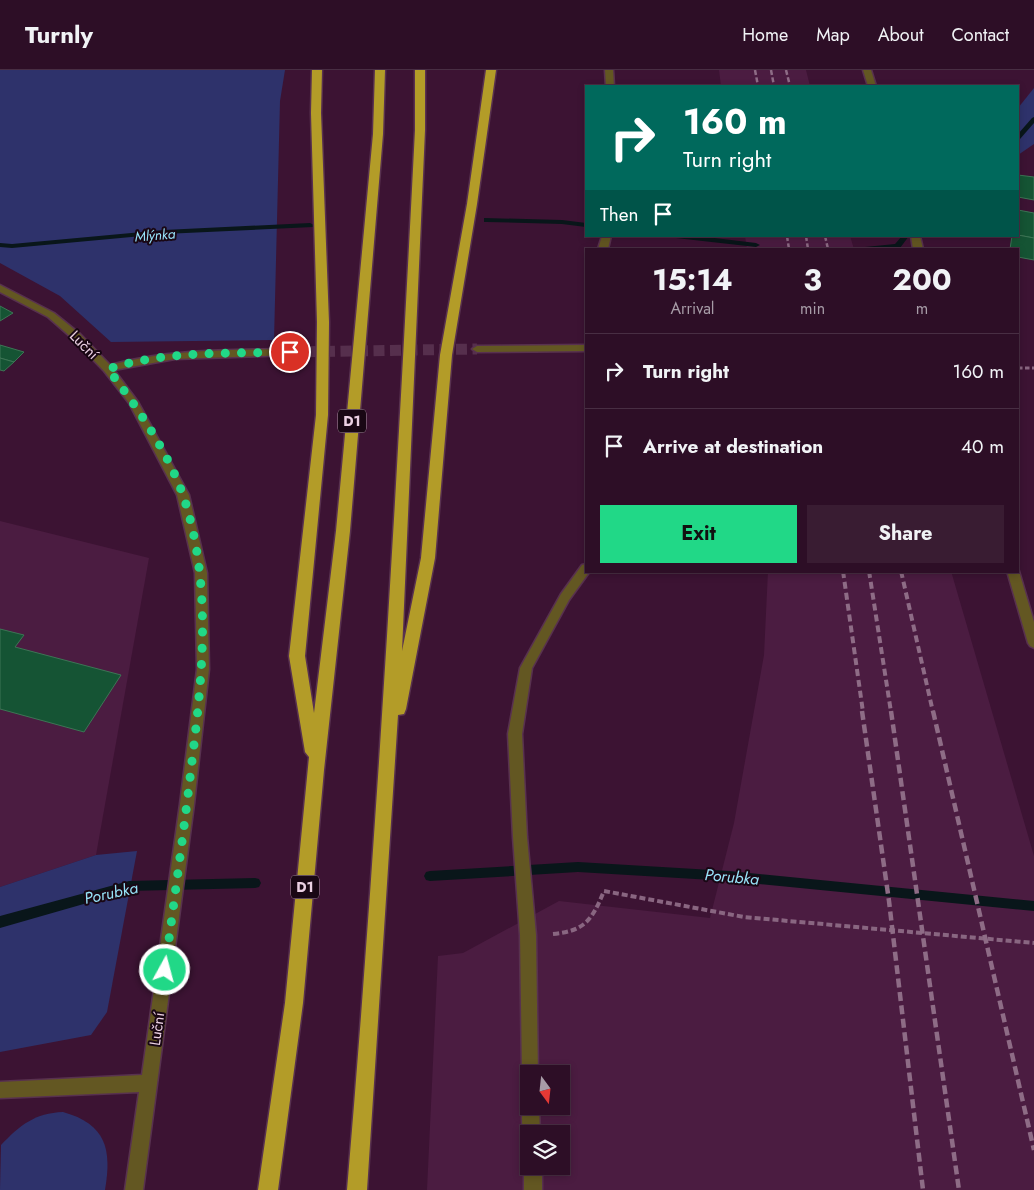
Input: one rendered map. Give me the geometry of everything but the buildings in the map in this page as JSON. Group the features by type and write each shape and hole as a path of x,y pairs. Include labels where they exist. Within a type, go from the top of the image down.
{"highway":[{"path":"316,770 297,656 322,415 324,322 317,70"},
{"name":"D1","path":"268,1190 294,1003 316,770 342,531 378,134 380,70"},
{"path":"357,1190 373,1002 402,534 419,140 420,70"},
{"path":"386,769 428,558 446,355 472,204 491,70"}],"street":[{"path":"609,70 610,85"},
{"path":"867,70 872,85"},
{"name":"Luční","path":"0,288 51,315 76,336 108,369 134,402 161,451 182,495 201,573 203,669 187,804 134,1190"},
{"path":"477,349 585,348"},
{"path":"108,369 134,361 168,355 290,352"},
{"path":"530,1065 528,935 520,837 515,734 526,668 565,597 585,569"},
{"path":"1014,573 1034,643"},
{"path":"0,1090 150,1083"},
{"path":"532,1175 533,1190"}],"path":[{"path":"1019,368 1034,368"},
{"path":"528,935 563,933 582,928 592,919 604,891 744,917 1034,943"}],"shaded area":[{"path":"0,70 285,70 280,101 274,340 111,342 60,296 0,263"},
{"path":"719,70 806,70 810,85 721,85"},
{"path":"1034,88 1034,144 1019,154 1019,107"},
{"path":"745,237 850,237 854,248 747,248"},
{"path":"0,521 149,558 96,855 0,887"},
{"path":"768,573 952,573 1034,856 1034,1190 427,1190 438,956 463,953 559,901 710,918 734,823 764,655"},
{"path":"137,851 107,1012 91,1035 0,1052 0,887 96,855"},
{"path":"63,1112 89,1123 103,1140 107,1162 105,1190 0,1190 1,1145 29,1121 44,1115"}],"waterway":[{"name":"Mlýnka","path":"1019,137 1034,119"},
{"name":"Mlýnka","path":"487,220 562,222 585,225"},
{"name":"Mlýnka","path":"0,245 12,246 164,232 310,225"},
{"name":"Mlýnka","path":"685,237 756,245"},
{"name":"Mlýnka","path":"876,248 897,246 905,237"},
{"name":"Porubka","path":"430,876 578,867 729,876 1034,906"},
{"name":"Porubka","path":"0,922 129,886 255,883"}],"tunnel":[{"path":"291,352 477,349"}],"railway":[{"path":"755,70 758,85"},
{"path":"771,70 774,85"},
{"path":"786,70 790,85"},
{"path":"787,237 789,248"},
{"path":"806,237 808,248"},
{"path":"825,237 828,248"},
{"path":"843,573 863,712"},
{"path":"869,573 891,712"},
{"path":"901,573 933,712"},
{"path":"862,711 889,901 923,1190"},
{"path":"891,711 959,1190"},
{"path":"933,711 1034,1150"}],"route":[{"path":"165,970 203,669 201,573 182,495 161,451 134,402 108,369 149,357 168,355 290,352"}]}
